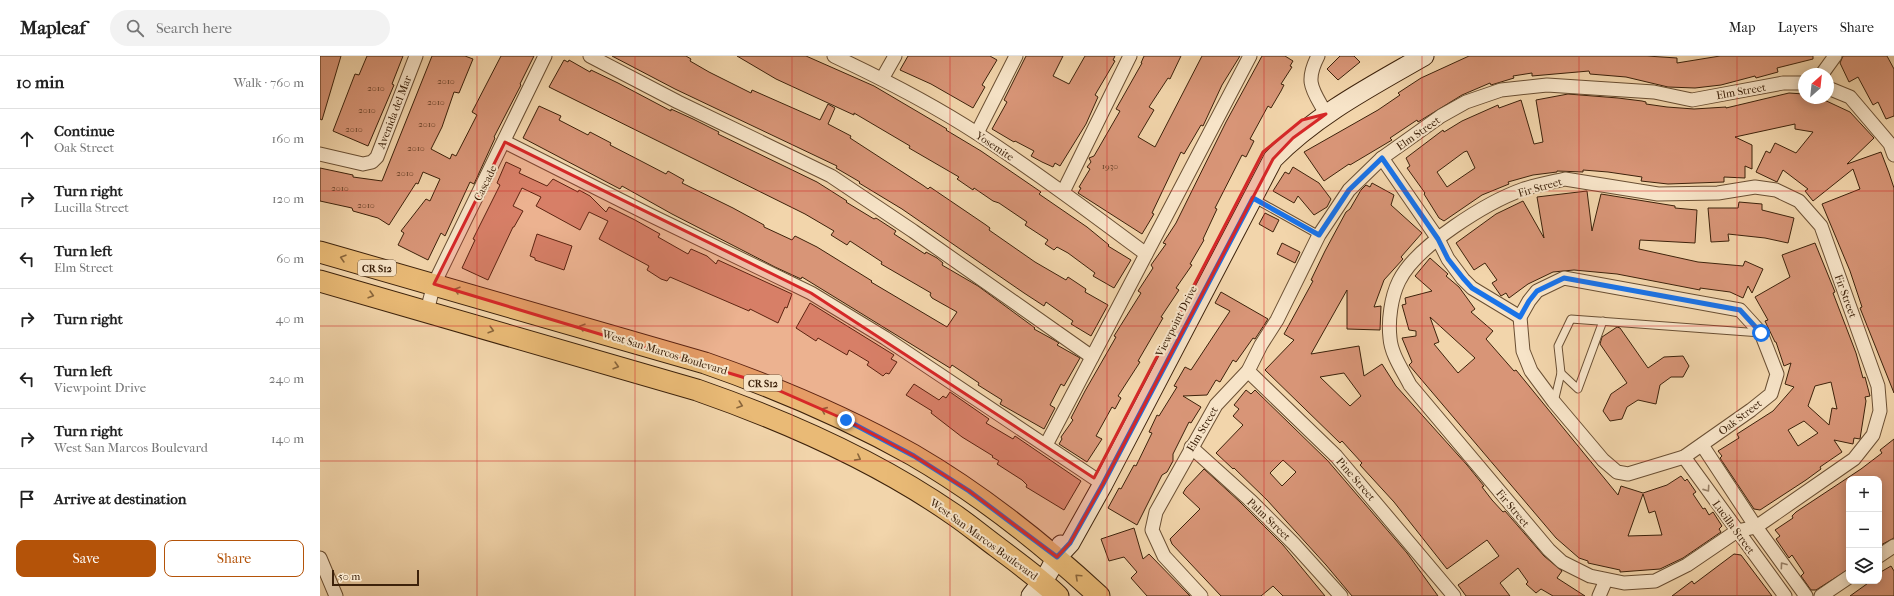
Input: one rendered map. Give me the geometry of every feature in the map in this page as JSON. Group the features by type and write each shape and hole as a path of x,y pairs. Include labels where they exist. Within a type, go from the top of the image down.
{"main road":[{"name":"West San Marcos Boulevard","path":"320,252 705,363 762,382 846,420 914,456 969,491 1057,557 1099,596"},
{"name":"West San Marcos Boulevard","path":"320,281 697,390 758,412 834,445 900,480 953,514 1037,589 1058,596"}],"street":[{"name":"Avenida del Mar","path":"320,154 363,164 372,162 377,157 416,56"},
{"name":"Cascade","path":"427,311 434,284 546,56"},
{"path":"590,56 678,102 830,176 913,230 1092,357"},
{"name":"Yosemite","path":"834,56 882,79 976,133 1063,192 1146,254"},
{"path":"882,79 894,56"},
{"path":"976,133 1016,56"},
{"path":"1063,192 1130,56"},
{"path":"1046,445 1250,56"},
{"path":"1318,56 1312,67 1310,86 1326,114"},
{"name":"Viewpoint Drive","path":"1098,481 1273,160 1293,138 1326,114 1424,56"},
{"path":"1826,68 1835,56"},
{"name":"Elm Street","path":"1201,596 1164,556 1152,530 1156,512 1191,447 1216,405 1248,370 1261,344 1277,320 1319,235 1349,190 1382,158 1441,116 1466,102 1501,90 1547,85 1571,86 1654,92 1692,100 1783,83 1798,83"},
{"path":"1834,90 1850,97 1890,144 1894,155"},
{"name":"Viewpoint Drive","path":"1037,589 1057,557 1070,543 1098,481 1263,152 1276,139 1302,120 1326,114"},
{"path":"505,142 650,215 811,292 885,338 1098,481"},
{"path":"1382,158 1438,239 1448,259 1463,278 1472,288 1520,317"},
{"name":"Fir Street","path":"1565,179 1658,194 1718,193 1755,187 1776,190 1799,201 1821,226 1878,386 1880,411 1872,435 1854,459 1756,527 1737,531 1687,565 1655,581 1624,583 1606,580 1590,576 1562,562 1549,550 1410,386 1406,378 1396,357 1390,339 1392,304 1399,282 1416,257 1438,239 1489,206 1524,189 1565,179"},
{"name":"Oak Street","path":"1564,278 1740,310 1761,333 1777,374 1771,394 1751,410 1684,457 1628,474 1616,472 1603,460 1554,402 1532,370 1524,351 1520,317 1529,301 1537,291 1564,278"},
{"name":"Pine Street","path":"1248,370 1336,456 1454,596"},
{"path":"1702,445 1756,527 1806,596"},
{"name":"Palm Street","path":"1191,447 1251,501 1289,538 1341,596"},
{"name":"Lucilla Street","path":"1684,457 1785,596"},
{"path":"1882,554 1894,546"},
{"path":"320,558 336,596"},
{"path":"1821,596 1846,578"},
{"path":"1599,596 1606,580"}],"lane":[{"path":"1253,198 1319,235"},
{"path":"1554,402 1561,373 1558,346 1571,319 1761,333"},
{"path":"1561,373 1578,389 1602,321"}],"highlighted area":[{"path":"1326,114 1293,138 1273,159 1103,484 1070,543 1057,557 969,491 914,456 846,420 762,383 434,284 505,142 811,293 1094,478 1263,152 1302,120"}],"building":[{"path":"320,56 341,56 322,120 320,119"},
{"path":"367,56 403,56 392,84 394,85 368,146 333,131 355,74 359,75"},
{"path":"432,56 465,56 473,59 459,93 454,92 442,127 431,149 450,159 452,154 456,156 477,115 472,112 501,56 534,56 494,137 495,138 474,184 470,182 445,236 441,233 428,260 398,245 404,233 401,231 426,199 430,201 440,179 423,172 418,184 416,183 389,225 378,218 353,211 352,208 320,201 320,168 353,175 353,177 382,181"},
{"path":"612,56 686,56 691,59 690,61 709,72 751,93 752,90 820,120 828,104 835,108 828,124 851,136 850,138 928,189 930,187 986,225 990,228 989,230 1035,262 1066,280 1068,277 1086,289 1085,292 1108,305 1091,336 1071,324 1073,321 1046,302 1044,306 902,209 836,168 837,166 675,89"},
{"path":"737,56 806,56 874,86 981,151 1041,192 1039,194 1087,227 1109,245 1108,246 1131,260 1114,288 1093,276 1095,273 1068,253 1057,247 1054,250 1045,244 1048,240 1025,225 1027,222 974,188 973,190 957,179 959,177 909,148 910,146 854,113 854,115 776,79"},
{"path":"908,56 990,56 997,60 982,85 985,87 973,108 931,84 900,70"},
{"path":"1026,56 1063,56 1053,76 1069,84 1085,56 1115,56 1113,60 1115,61 1095,95 1098,97 1086,124 1060,166 1055,163 1053,167 1042,162 1031,156 1034,151 1015,141 1014,142 992,129 1007,102 1004,100"},
{"path":"1144,56 1181,56 1170,79 1168,78 1149,107 1154,110 1138,137 1155,147 1202,56 1240,56 1222,85 1203,126 1201,125 1184,154 1181,152 1152,213 1154,214 1142,234 1078,193 1081,188 1079,187 1090,169 1087,167 1091,162 1089,158 1094,156 1120,111 1116,109 1142,63"},
{"path":"1262,56 1285,56 1293,61 1290,66 1292,67 1281,84 1284,85 1281,91 1271,108 1268,106 1250,139 1254,141 1246,157 1242,155 1215,208 1217,209 1203,239 1204,240 1190,264 1192,265 1176,288 1179,290 1161,317 1163,318 1138,361 1140,362 1118,396 1121,398 1115,409 1112,407 1096,436 1102,439 1087,462 1059,444 1062,439 1061,437 1073,420 1071,418 1116,337 1114,336 1141,293 1138,291 1153,268 1151,265 1166,244 1163,243 1176,223 1226,122"},
{"path":"1340,56 1354,56 1360,62 1338,80 1327,69"},
{"path":"1469,56 1647,56 1677,58 1677,63 1720,56 1813,56 1813,59 1777,68 1778,72 1756,78 1755,76 1721,85 1695,88 1668,87 1626,77 1590,74 1589,71 1532,76 1532,73 1513,76 1514,78 1491,85 1490,83 1462,95 1418,122 1417,120 1390,138 1392,140 1350,165 1349,164 1324,181 1304,152 1378,110 1400,95 1398,93 1421,78"},
{"path":"1843,56 1887,56 1894,69 1894,116 1886,119 1878,102 1873,105 1858,77 1849,82 1840,63"},
{"path":"564,60 568,62 569,60 590,72 591,70 671,111 671,109 693,119 719,132 718,134 817,182 847,201 846,202 874,219 876,218 896,231 894,234 925,254 926,252 937,258 943,263 942,265 978,286 1035,328 1034,329 1059,343 1057,345 1080,358 1064,386 1061,384 1050,405 1055,408 1044,429 1000,404 1002,400 978,385 979,383 952,365 950,368 802,277 801,279 775,267 672,214 622,186 620,189 523,138 539,106 561,116 559,120 588,135 590,132 611,143 610,145 666,174 668,171 684,180 682,183 733,208 764,225 764,227 792,240 795,236 817,247 872,281 871,282 947,327 957,312 932,298 930,295 931,293 881,264 882,262 850,241 847,245 831,235 834,231 805,214 549,87"},
{"path":"1789,93 1798,94 1798,104 1833,104 1850,112 1874,138 1847,164 1881,152 1894,188 1894,393 1860,308 1862,307 1850,271 1822,204 1860,189 1853,169 1813,201 1805,191 1808,189 1783,170 1777,182 1756,172 1766,151 1770,153 1775,143 1796,153 1813,132 1795,129 1795,124 1735,137 1752,145 1752,169 1745,166 1745,178 1724,177 1724,182 1668,184 1641,181 1642,177 1608,172 1583,170 1583,172 1557,171 1533,175 1508,182 1509,184 1482,195 1444,221 1439,218 1424,194 1425,193 1407,168 1410,166 1406,158 1443,130 1444,132 1462,121 1498,105 1499,108 1521,100 1534,144 1543,142 1536,100 1568,94 1642,101 1646,102 1646,104 1667,107 1694,109 1726,107","holes":["1467,151 1475,168 1447,187 1437,172"]},
{"path":"506,162 521,169 519,173 547,186 553,179 578,192 579,190 590,196 606,212 609,207 635,220 660,234 658,237 688,254 691,249 707,256 716,264 718,260 792,294 787,308 785,307 778,323 750,309 749,311 670,277 667,281 661,279 647,270 649,266 599,239 608,221 589,212 580,230 536,206 541,197 522,188 513,206 523,211 513,227 488,280 462,268 475,240 473,239 500,185 497,183"},
{"path":"1293,167 1319,183 1331,199 1327,207 1314,215 1298,196 1294,203 1273,191 1285,172 1289,174"},
{"path":"1372,183 1394,195 1391,205 1422,233 1401,257 1403,259 1384,280 1374,307 1381,306 1380,330 1347,329 1347,290 1311,354 1359,346 1364,376 1382,364 1396,386 1467,465 1484,486 1482,487 1492,500 1503,512 1505,511 1544,556 1562,571 1557,578 1585,596 1553,596 1541,589 1536,593 1526,584 1528,582 1518,568 1500,583 1510,596 1466,596 1458,585 1499,556 1487,540 1447,569 1394,502 1360,465 1362,463 1342,441 1340,443 1265,370 1294,340 1284,334 1313,281 1311,280 1325,251 1346,212 1350,209 1361,190 1366,185 1370,187","holes":["1344,373 1361,396 1350,406 1320,377"]},
{"path":"1587,191 1592,231 1601,194 1675,206 1675,208 1697,210 1695,243 1640,240 1639,249 1698,262 1743,266 1745,261 1763,269 1752,293 1748,286 1743,298 1730,292 1700,288 1700,290 1617,274 1574,270 1553,272 1528,284 1509,298 1506,293 1501,296 1492,283 1497,280 1485,263 1474,270 1456,243 1496,214 1523,201 1544,238 1537,197"},
{"path":"1739,202 1762,204 1762,210 1794,218 1788,243 1765,238 1728,234 1729,241 1711,242 1708,208 1738,208"},
{"path":"1265,213 1279,220 1273,232 1259,224"},
{"path":"537,234 572,246 564,270 535,260 535,258 530,256"},
{"path":"1282,243 1300,252 1295,263 1277,254"},
{"path":"1815,243 1835,292 1833,293 1856,353 1863,378 1865,377 1870,396 1865,397 1866,401 1860,439 1854,438 1853,444 1834,440 1842,452 1820,467 1821,469 1806,480 1760,510 1754,509 1720,458 1722,456 1718,451 1739,438 1737,434 1773,411 1794,387 1785,384 1791,363 1784,366 1776,342 1765,321 1768,320 1755,297 1790,277 1782,255","holes":["1831,382 1837,409 1832,408 1829,425 1808,406 1815,386","1804,421 1818,433 1798,446 1788,430"]},
{"path":"1430,258 1448,274 1446,276 1459,287 1475,309 1471,312 1493,331 1486,339 1514,371 1516,370 1618,495 1621,486 1643,493 1667,485 1681,476 1685,481 1687,479 1696,492 1693,494 1703,509 1705,508 1709,515 1713,512 1722,526 1719,529 1721,532 1683,558 1660,569 1620,572 1620,570 1588,563 1588,561 1579,558 1556,538 1409,365 1412,362 1402,338 1416,336 1416,331 1409,330 1402,305 1406,304 1405,298 1432,291 1415,276","holes":["1430,317 1475,358 1458,373 1434,344 1439,342","1643,494 1649,513 1655,511 1662,535 1628,536"]},
{"path":"1221,292 1268,319 1255,339 1253,338 1236,362 1233,360 1220,382 1216,380 1207,395 1183,396 1201,407 1191,423 1189,422 1173,454 1173,461 1167,472 1162,475 1137,525 1108,508 1119,488 1121,489 1134,465 1136,466 1152,433 1149,432 1157,415 1159,416 1177,387 1174,386 1185,367 1191,370 1230,311 1215,303"},
{"path":"810,303 894,355 891,359 897,362 889,374 886,373 883,376 867,365 869,362 849,350 847,355 818,338 816,341 796,328"},
{"path":"1617,327 1620,328 1648,368 1664,357 1683,356 1689,366 1683,377 1671,377 1660,385 1656,404 1638,400 1627,407 1622,419 1610,421 1603,411 1611,394 1627,383 1600,344 1602,337"},
{"path":"914,384 939,400 943,396 946,398 950,392 989,419 986,423 1013,439 1015,436 1081,481 1064,510 1026,487 1027,485 1022,480 997,464 999,461 992,457 993,456 962,437 931,413 932,411 906,395"},
{"path":"1246,390 1251,394 1255,390 1328,461 1407,553 1438,596 1352,596 1267,500 1216,453 1243,425 1233,416 1239,409 1234,405","holes":["1283,460 1296,472 1282,486 1270,473"]},
{"path":"1894,439 1894,538 1882,544 1882,476 1850,476 1882,453 1880,450"},
{"path":"1204,469 1283,545 1325,596 1283,596 1273,586 1261,596 1221,596 1172,544 1170,539 1200,509 1183,493"},
{"path":"1846,479 1846,571 1816,590 1811,590 1801,576 1804,573 1792,555 1789,558 1776,539 1780,536 1775,530 1793,518 1792,516"},
{"path":"1134,528 1143,559 1149,554 1190,596 1147,596 1131,578 1137,572 1124,557 1109,561 1101,539"},
{"path":"1734,554 1741,555 1772,596 1672,596 1692,581 1694,584"},
{"path":"1891,566 1894,571 1894,596 1850,596 1867,584 1882,584 1882,571"}],"route":[{"path":"846,420 914,456 969,491 1057,557 1070,543 1103,484 1253,198 1319,235 1349,190 1382,158 1438,239 1448,259 1463,278 1472,288 1520,317 1529,301 1537,291 1564,278 1740,310 1761,333"}]}
